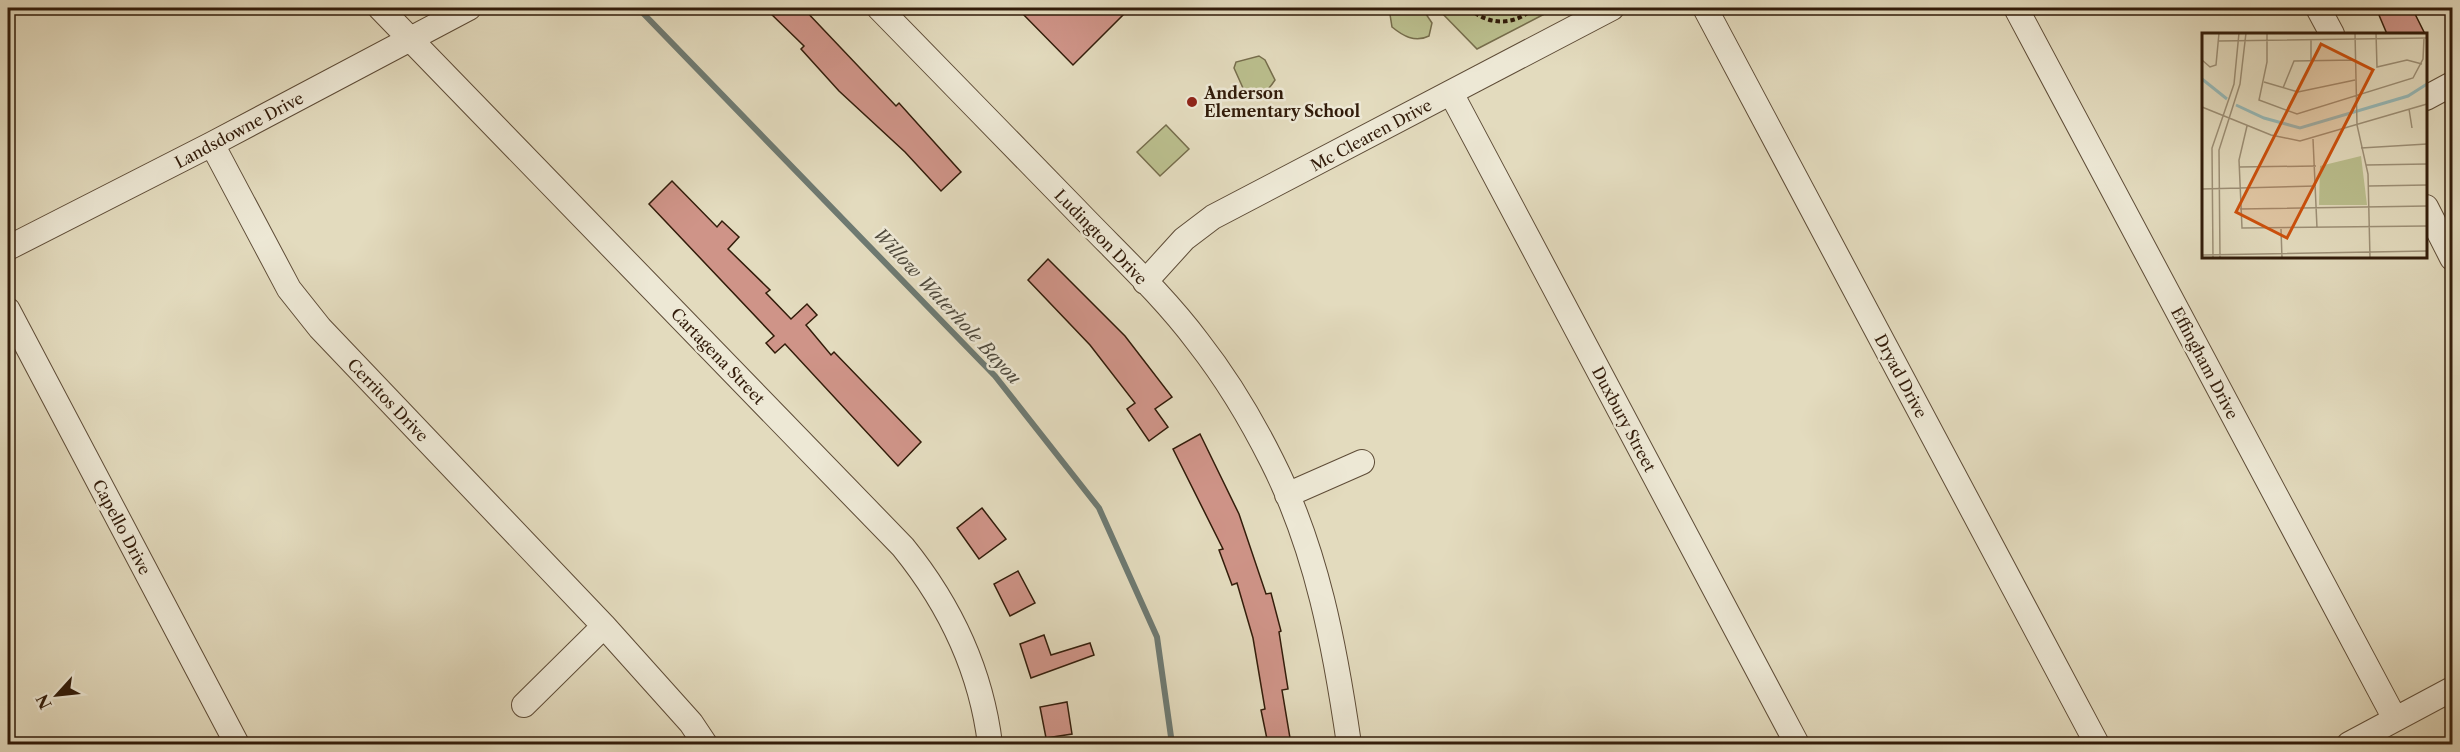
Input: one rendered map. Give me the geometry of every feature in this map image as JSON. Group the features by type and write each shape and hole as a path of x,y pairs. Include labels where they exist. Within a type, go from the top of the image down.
{"street":[{"name":"Cartagena Street","path":"380,8 903,547 930,580 964,645 986,713 990,744"},
{"name":"Landsdowne Drive","path":"8,248 213,144 469,8"},
{"name":"Ludington Drive","path":"879,8 1145,282 1197,340 1229,386 1258,434 1287,495 1324,598 1348,744"},
{"name":"Mc Clearen Drive","path":"1145,282 1184,239 1213,217 1612,8"},
{"name":"Dryad Drive","path":"1705,8 2097,744"},
{"name":"Effingham Drive","path":"2016,8 2395,719"},
{"path":"2318,8 2331,33"},
{"path":"2427,97 2452,84"},
{"name":"Duxbury Street","path":"1451,93 1797,744"},
{"name":"Cerritos Drive","path":"213,144 290,289 320,328 604,626 691,723 705,744"},
{"path":"2427,209 2452,258"},
{"name":"Capello Drive","path":"8,310 237,744"},
{"path":"1287,495 1362,462"},
{"path":"524,705 604,626"},
{"path":"2349,744 2452,689"}],"path":[{"path":"1469,8 1484,19 1496,22 1515,20 1533,8"}],"green space":[{"path":"1389,8 1422,8 1432,23 1429,36 1414,39 1396,30 1392,27"},
{"path":"1437,8 1556,8 1477,49"},
{"path":"1259,56 1265,60 1275,80 1263,93 1247,97 1234,68 1236,62"},
{"path":"1166,125 1189,149 1160,176 1137,152"}],"building":[{"path":"765,8 803,8 896,106 899,103 961,172 941,191 905,152 839,91 801,49 804,46"},
{"path":"1017,8 1115,8 1123,15 1073,65"},
{"path":"2376,8 2412,8 2424,33 2387,33"},
{"path":"672,181 717,227 722,221 739,237 728,249 770,290 766,293 791,319 807,304 817,315 806,325 831,355 834,352 921,442 898,466 785,344 775,353 766,343 774,336 649,204"},
{"path":"1048,259 1125,336 1172,397 1155,409 1168,427 1149,441 1127,409 1135,403 1090,345 1028,280"},
{"path":"1200,434 1239,514 1266,594 1271,593 1281,631 1279,632 1288,689 1282,690 1291,744 1268,744 1261,710 1265,709 1253,638 1237,583 1232,585 1219,550 1223,549 1173,449"},
{"path":"982,508 1006,539 979,559 957,528"},
{"path":"1018,571 1035,603 1010,616 994,584"},
{"path":"1044,635 1051,655 1090,643 1094,655 1031,678 1020,644"},
{"path":"1067,702 1072,734 1046,738 1040,707"}],"waterway":[{"name":"Willow Waterhole Bayou","path":"638,8 995,376 1099,508 1157,637 1172,744"}],"place":[{"name":"Anderson Elementary School","path":"1192,102"}]}
